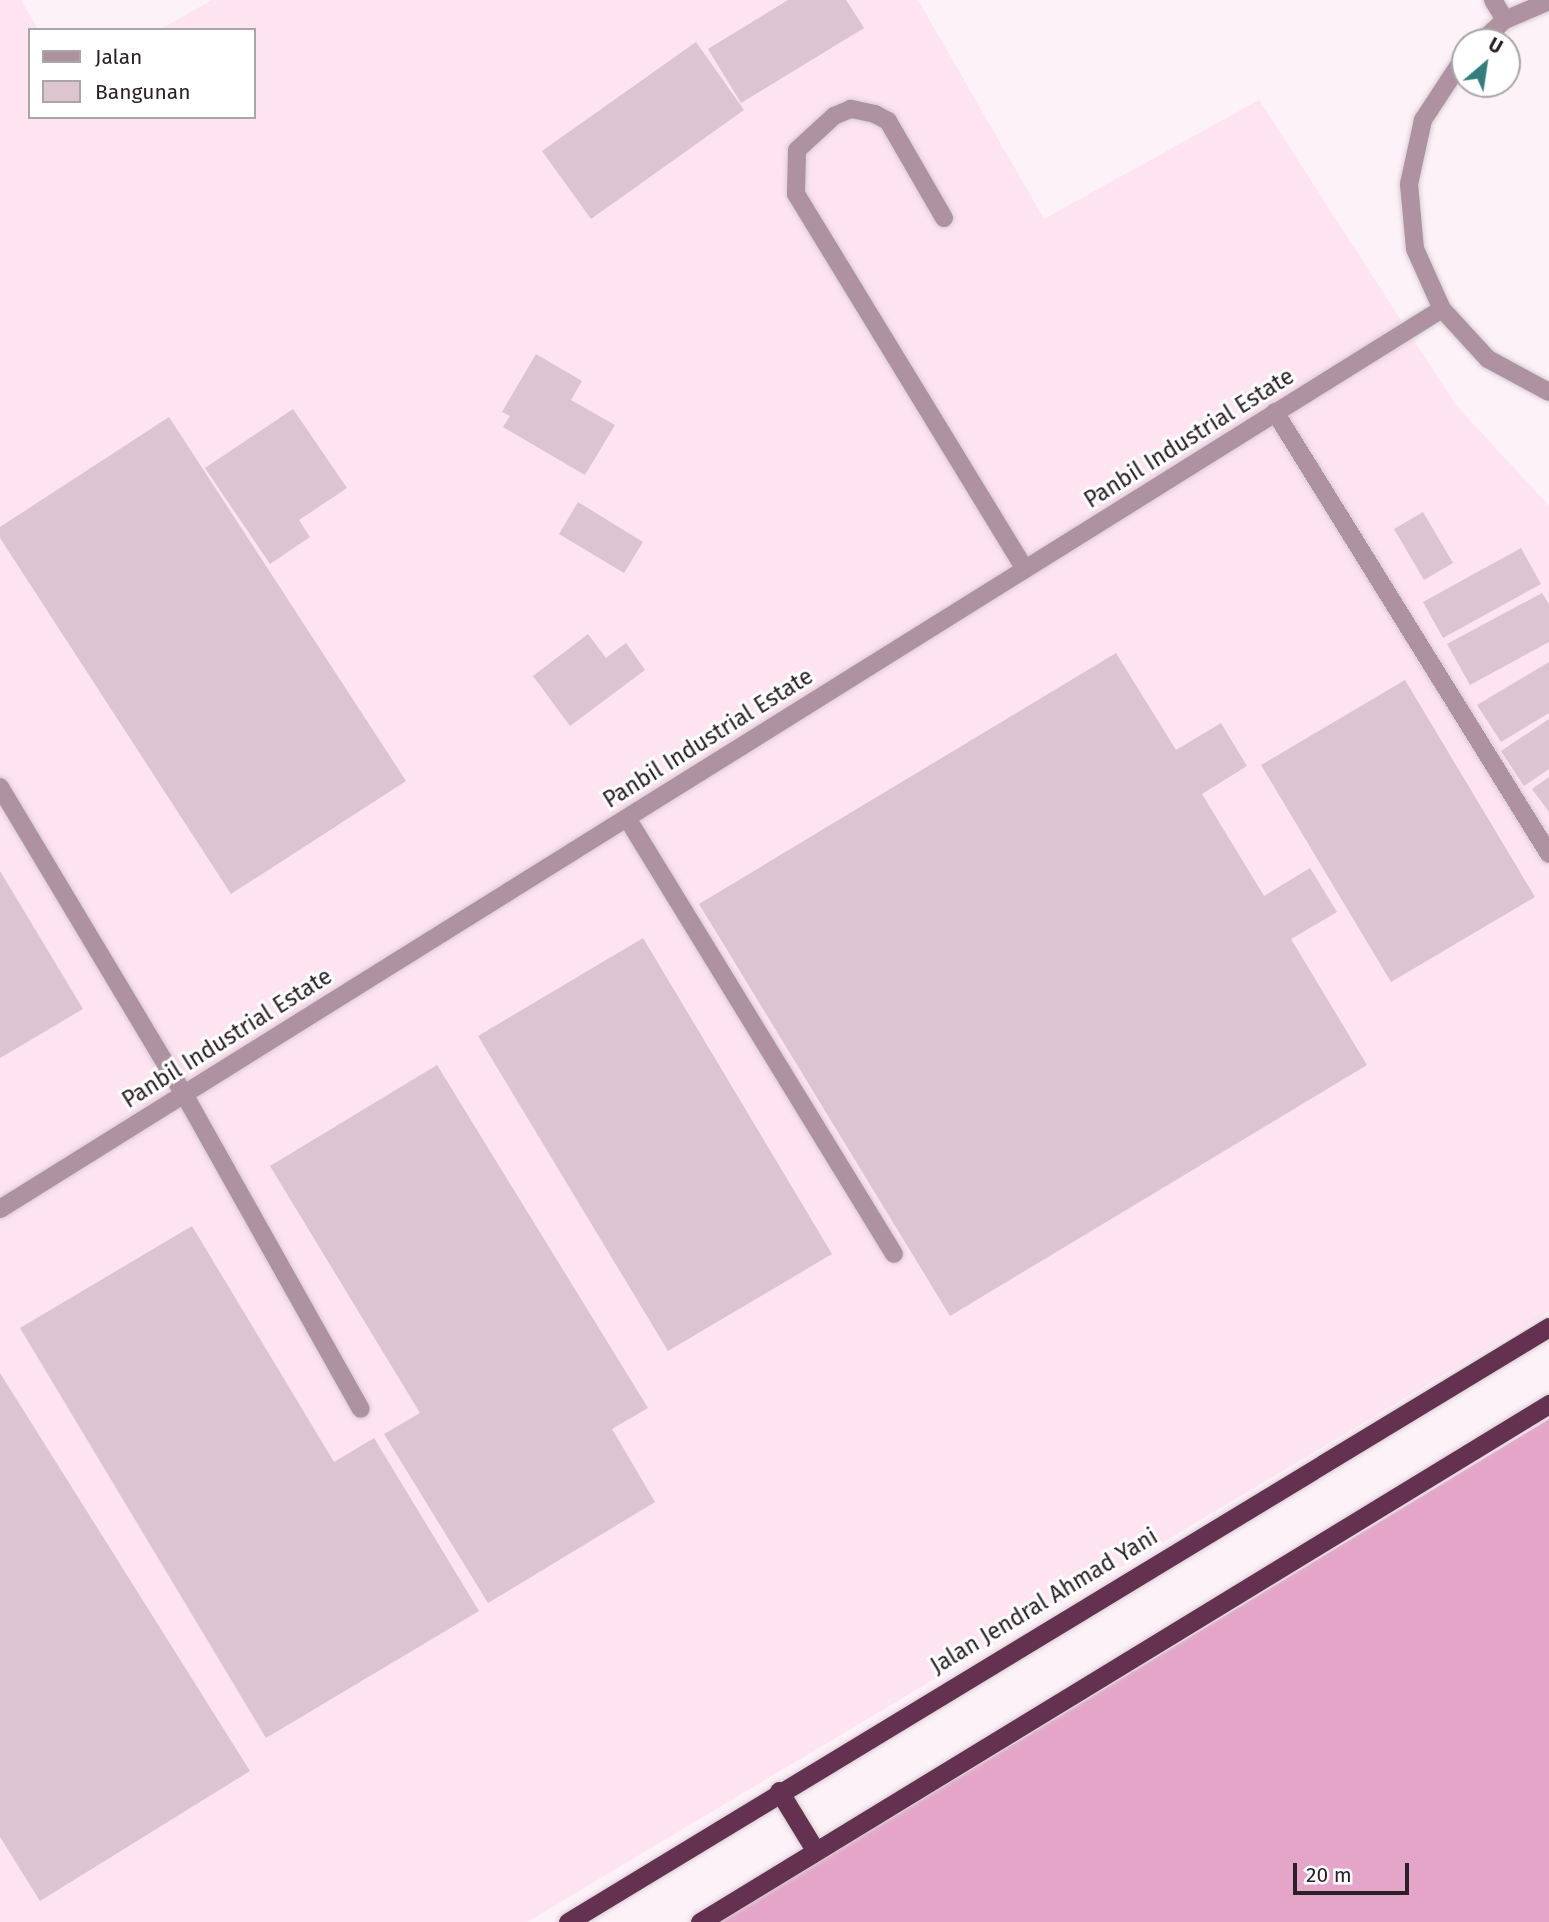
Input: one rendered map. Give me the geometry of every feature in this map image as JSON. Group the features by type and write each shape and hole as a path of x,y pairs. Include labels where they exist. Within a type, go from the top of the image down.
{"highway":[{"name":"Jalan Jendral Ahmad Yani","path":"568,1922 779,1791 1549,1327"},
{"path":"700,1922 1549,1404"},
{"path":"779,1791 815,1850"}],"street":[{"path":"1493,0 1505,20"},
{"path":"1496,28 1505,20 1549,1"},
{"path":"1451,77 1423,120 1409,184 1415,249 1442,309 1488,359 1549,392"},
{"path":"944,218 888,121 875,114 851,109 834,116 797,150 796,194 1025,569"},
{"name":"Panbil Industrial Estate","path":"0,1209 1442,309"},
{"path":"1275,412 1549,854"},
{"path":"0,787 184,1094 361,1409"},
{"path":"627,818 894,1254"}],"shaded area":[{"path":"0,0 21,0 37,28 28,28 28,119 256,119 256,28 163,28 212,0 918,0 1044,219 1259,100 1455,404 1549,506 1549,1312 527,1922 0,1922"},
{"path":"1549,1419 1549,1922 720,1922"}],"building":[{"path":"788,0 846,0 864,28 741,103 708,49"},
{"path":"696,42 744,110 591,219 542,151"},
{"path":"536,354 582,381 571,400 615,425 585,475 503,427 510,416 502,412"},
{"path":"293,409 347,488 299,520 310,537 270,564 205,468"},
{"path":"169,417 406,781 231,894 0,538 0,527"},
{"path":"578,502 643,542 624,573 559,534"},
{"path":"1423,512 1453,563 1424,580 1394,529"},
{"path":"1521,548 1541,584 1443,638 1423,602"},
{"path":"1542,593 1549,604 1549,642 1470,685 1447,644"},
{"path":"588,634 606,658 626,643 645,670 570,726 533,676"},
{"path":"1116,653 1176,750 1221,723 1247,766 1202,794 1264,896 1310,868 1337,912 1291,939 1367,1065 950,1316 699,904"},
{"path":"1549,662 1549,713 1501,742 1477,705"},
{"path":"1405,680 1535,897 1391,982 1261,765"},
{"path":"1549,719 1549,769 1524,786 1501,751"},
{"path":"1549,777 1549,812 1532,789"},
{"path":"0,871 83,1009 0,1058"},
{"path":"643,938 832,1254 668,1351 478,1036"},
{"path":"437,1065 648,1408 612,1429 655,1502 488,1603 384,1434 420,1413 270,1166"},
{"path":"192,1226 334,1462 374,1438 479,1611 266,1738 20,1328"},
{"path":"0,1373 250,1771 40,1901 0,1837"}]}
